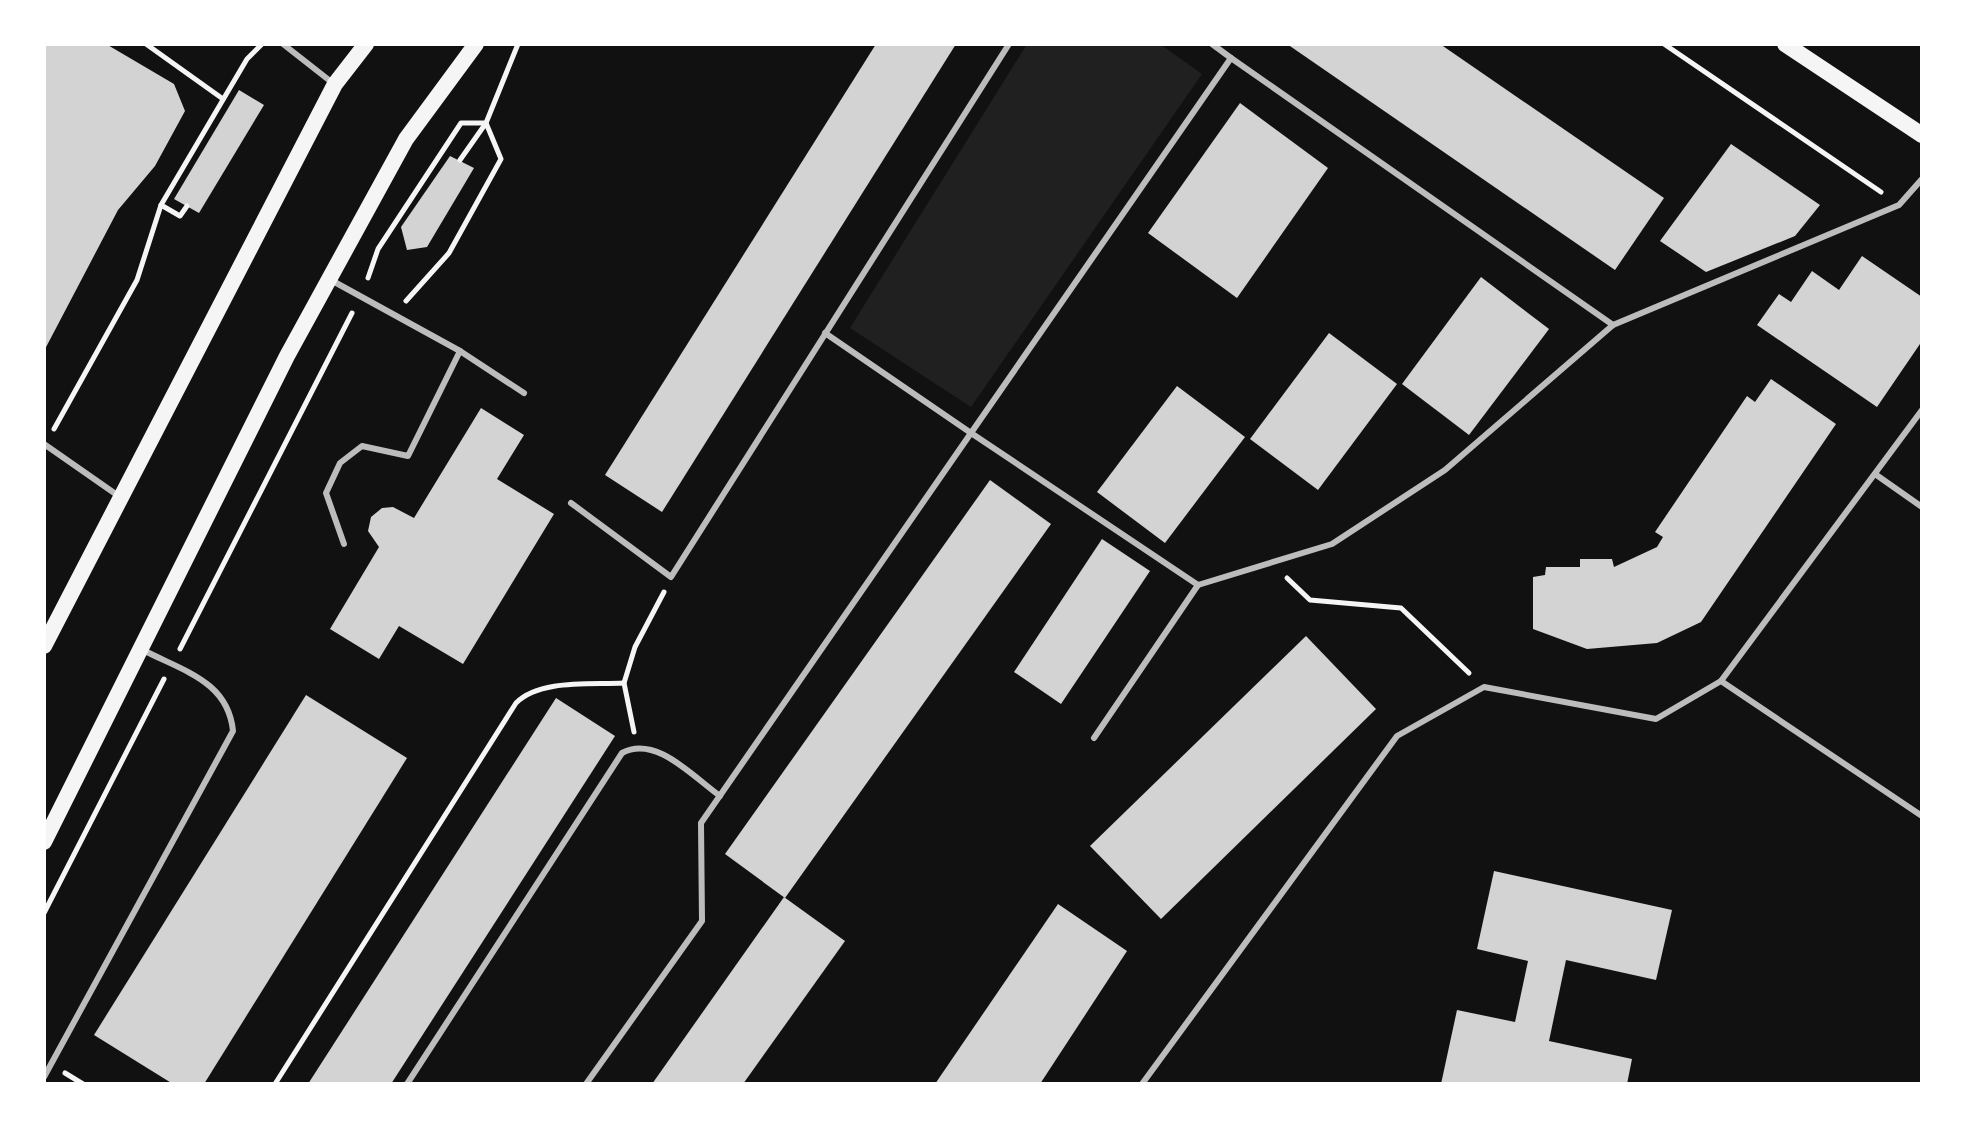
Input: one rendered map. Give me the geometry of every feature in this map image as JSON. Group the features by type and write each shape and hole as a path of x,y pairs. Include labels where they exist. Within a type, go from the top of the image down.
{"main road":[{"path":"44,646 335,84 366,44"},
{"path":"44,842 329,279 406,139 476,44"},
{"path":"1785,44 1922,135"}],"lane":[{"path":"283,44 335,84"},
{"path":"571,503 671,577 1009,44"},
{"path":"1212,44 1613,325"},
{"path":"586,1084 702,921 701,823 1231,58"},
{"path":"1094,738 1198,585 1332,544 1445,470 1613,325 1899,205 1922,179"},
{"path":"329,279 460,351 524,393"},
{"path":"825,333 1198,585"},
{"path":"344,544 326,493 340,463 362,446 408,456 460,351"},
{"path":"1142,1084 1397,736 1484,687 1656,719 1721,681 1922,410"},
{"path":"45,445 120,497"},
{"path":"1875,474 1922,507"},
{"path":"44,1077 233,731 231,708 218,691 141,649"},
{"path":"1721,681 1922,816"},
{"path":"407,1084 622,753 636,745 652,747 720,796"}],"path":[{"path":"146,44 223,99"},
{"path":"45,445 137,280 161,205 247,59 262,44"},
{"path":"460,160 486,123 518,44"},
{"path":"1664,44 1899,205"},
{"path":"44,913 361,296 378,249 461,123 486,123"},
{"path":"394,313 449,253 501,159 486,123"},
{"path":"161,205 180,216 187,206"},
{"path":"1272,563 1310,600 1401,608 1484,687"},
{"path":"636,745 624,683 635,647 659,607"},
{"path":"275,1084 516,703 526,693 545,688 624,683"}],"shaded area":[{"path":"1027,44 1160,44 1202,74 971,407 850,328"}],"building":[{"path":"44,44 106,44 174,84 185,111 155,166 118,210 44,351"},
{"path":"876,44 956,44 662,512 605,475"},
{"path":"1287,44 1440,44 1664,198 1615,270"},
{"path":"239,90 264,105 199,213 174,199"},
{"path":"1240,103 1328,168 1237,298 1148,233"},
{"path":"1731,144 1820,205 1795,236 1706,272 1660,241"},
{"path":"450,156 474,168 427,247 407,250 401,227"},
{"path":"1862,256 1922,297 1922,341 1877,407 1757,325 1779,294 1791,302 1812,271 1839,290"},
{"path":"1481,277 1549,329 1469,435 1402,384"},
{"path":"1329,333 1397,384 1318,490 1250,439"},
{"path":"1771,379 1836,424 1701,622 1657,643 1587,649 1533,629 1533,577 1545,575 1546,567 1580,567 1580,559 1612,559 1614,567 1657,547 1663,537 1655,532 1747,396 1755,402"},
{"path":"1177,386 1245,437 1165,543 1097,492"},
{"path":"481,408 524,435 497,479 554,514 463,664 399,626 379,659 330,629 379,547 368,531 371,517 382,508 393,507 414,518"},
{"path":"990,480 1051,524 785,898 725,854"},
{"path":"1102,539 1150,571 1061,704 1014,672"},
{"path":"1306,636 1376,709 1161,919 1090,846"},
{"path":"306,695 407,758 204,1084 173,1084 94,1035"},
{"path":"556,698 615,736 391,1084 308,1084"},
{"path":"1494,871 1672,910 1656,980 1566,960 1549,1041 1632,1059 1627,1084 1441,1084 1457,1010 1515,1022 1528,961 1477,949"},
{"path":"784,897 845,941 743,1084 652,1084"},
{"path":"1058,904 1127,951 1040,1084 935,1084"}]}
